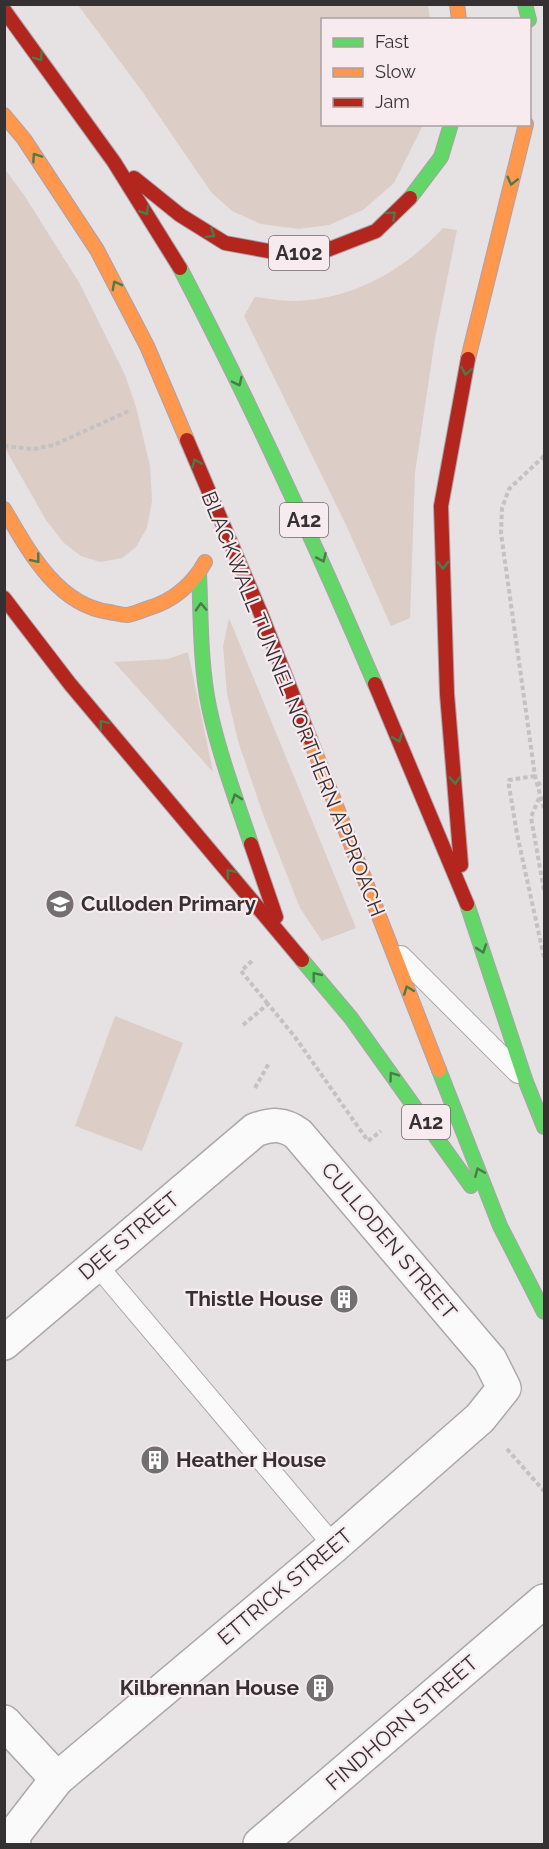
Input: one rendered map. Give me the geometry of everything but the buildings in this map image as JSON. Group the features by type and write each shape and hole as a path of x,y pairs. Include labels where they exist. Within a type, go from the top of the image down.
{"highway":[{"name":"A102","path":"4,10 114,162 180,215 225,243 285,254 327,250 376,231 414,195 441,157 451,126"},
{"name":"BLACKWALL TUNNEL NORTHERN APPROACH","path":"4,115 24,139 97,250 147,346 261,614 500,1226 544,1312"},
{"name":"A12","path":"464,894 447,694 441,506 469,354 526,126"},
{"name":"A12","path":"114,162 178,264 225,355 339,598 464,894 526,1082 544,1127"},
{"path":"4,510 27,548 62,591 92,610 126,615 159,605 181,592 199,573 212,543 218,517"},
{"path":"199,573 203,662 209,707 229,779 281,933"},
{"name":"A12","path":"4,598 70,684 351,1018 500,1226"}],"street":[{"name":"CULLODEN STREET","path":"255,1130 270,1124 280,1125 298,1134 490,1360 504,1388"},
{"name":"DEE STREET","path":"4,1343 255,1130"},
{"name":"ETTRICK STREET","path":"13,1841 57,1779 334,1546 480,1418 504,1388"},
{"name":"FINDHORN STREET","path":"260,1845 544,1601"},
{"path":"4,1722 57,1779"}],"lane":[{"path":"391,947 526,1082"},
{"path":"96,1264 334,1546"}],"path":[{"path":"4,446 34,449 54,445 136,408"},
{"path":"544,456 509,489 502,508 502,552 535,776 544,809"},
{"path":"535,776 509,780 517,834 544,957"},
{"path":"537,785 544,781"},
{"path":"540,797 531,817 544,891"},
{"path":"509,838 517,834"},
{"path":"258,966 253,960 241,971 295,1037 368,1141 381,1131 374,1122"},
{"path":"243,1025 268,1004"},
{"path":"511,1453 544,1491"}],"shaded area":[{"path":"78,5 428,5 430,18 321,18 321,126 422,126 394,183 363,210 329,225 299,229 261,224 232,211 211,192 144,94"},
{"path":"4,168 24,195 80,284 125,375 136,407 150,466 152,501 147,528 136,547 122,558 100,562 81,556 64,543 46,520 5,448"},
{"path":"443,228 457,230 435,339 415,473 410,618 391,626 347,527 244,316 255,297 287,301 314,299 356,289 394,270"},
{"path":"229,618 356,928 322,941 300,908 264,817 238,741 227,694 223,646"},
{"path":"188,652 213,772 114,662 168,659"},
{"path":"115,1016 183,1043 142,1151 75,1126"}],"traffic: fast":[{"path":"525,4 528,18"},
{"path":"410,198 441,157 450,126"},
{"path":"180,268 282,474 375,684"},
{"path":"199,573 202,657 209,707 223,759 251,844"},
{"path":"467,904 526,1082 544,1127"},
{"path":"302,960 351,1018 471,1186"},
{"path":"439,1070 500,1226 544,1312"}],"traffic: slow":[{"path":"457,4 459,18"},
{"path":"4,115 24,139 97,250 147,346 187,440"},
{"path":"468,359 526,126"},
{"path":"4,509 34,558 59,587 74,599 109,612 127,615 166,601 181,591 195,577 205,562"},
{"path":"310,739 439,1070"}],"traffic: jam":[{"path":"4,10 114,162 180,268"},
{"path":"134,178 180,215 225,243 285,254 327,250 376,231 410,198"},
{"path":"461,865 447,694 441,506 468,359"},
{"path":"187,440 261,614 310,739"},
{"path":"4,598 70,684 302,960"},
{"path":"375,684 467,904"},
{"path":"251,844 276,917"}],"place":[{"name":"Culloden Primary","path":"60,904"},
{"name":"Thistle House","path":"344,1299"},
{"name":"Heather House","path":"155,1460"},
{"name":"Kilbrennan House","path":"320,1688"}]}
